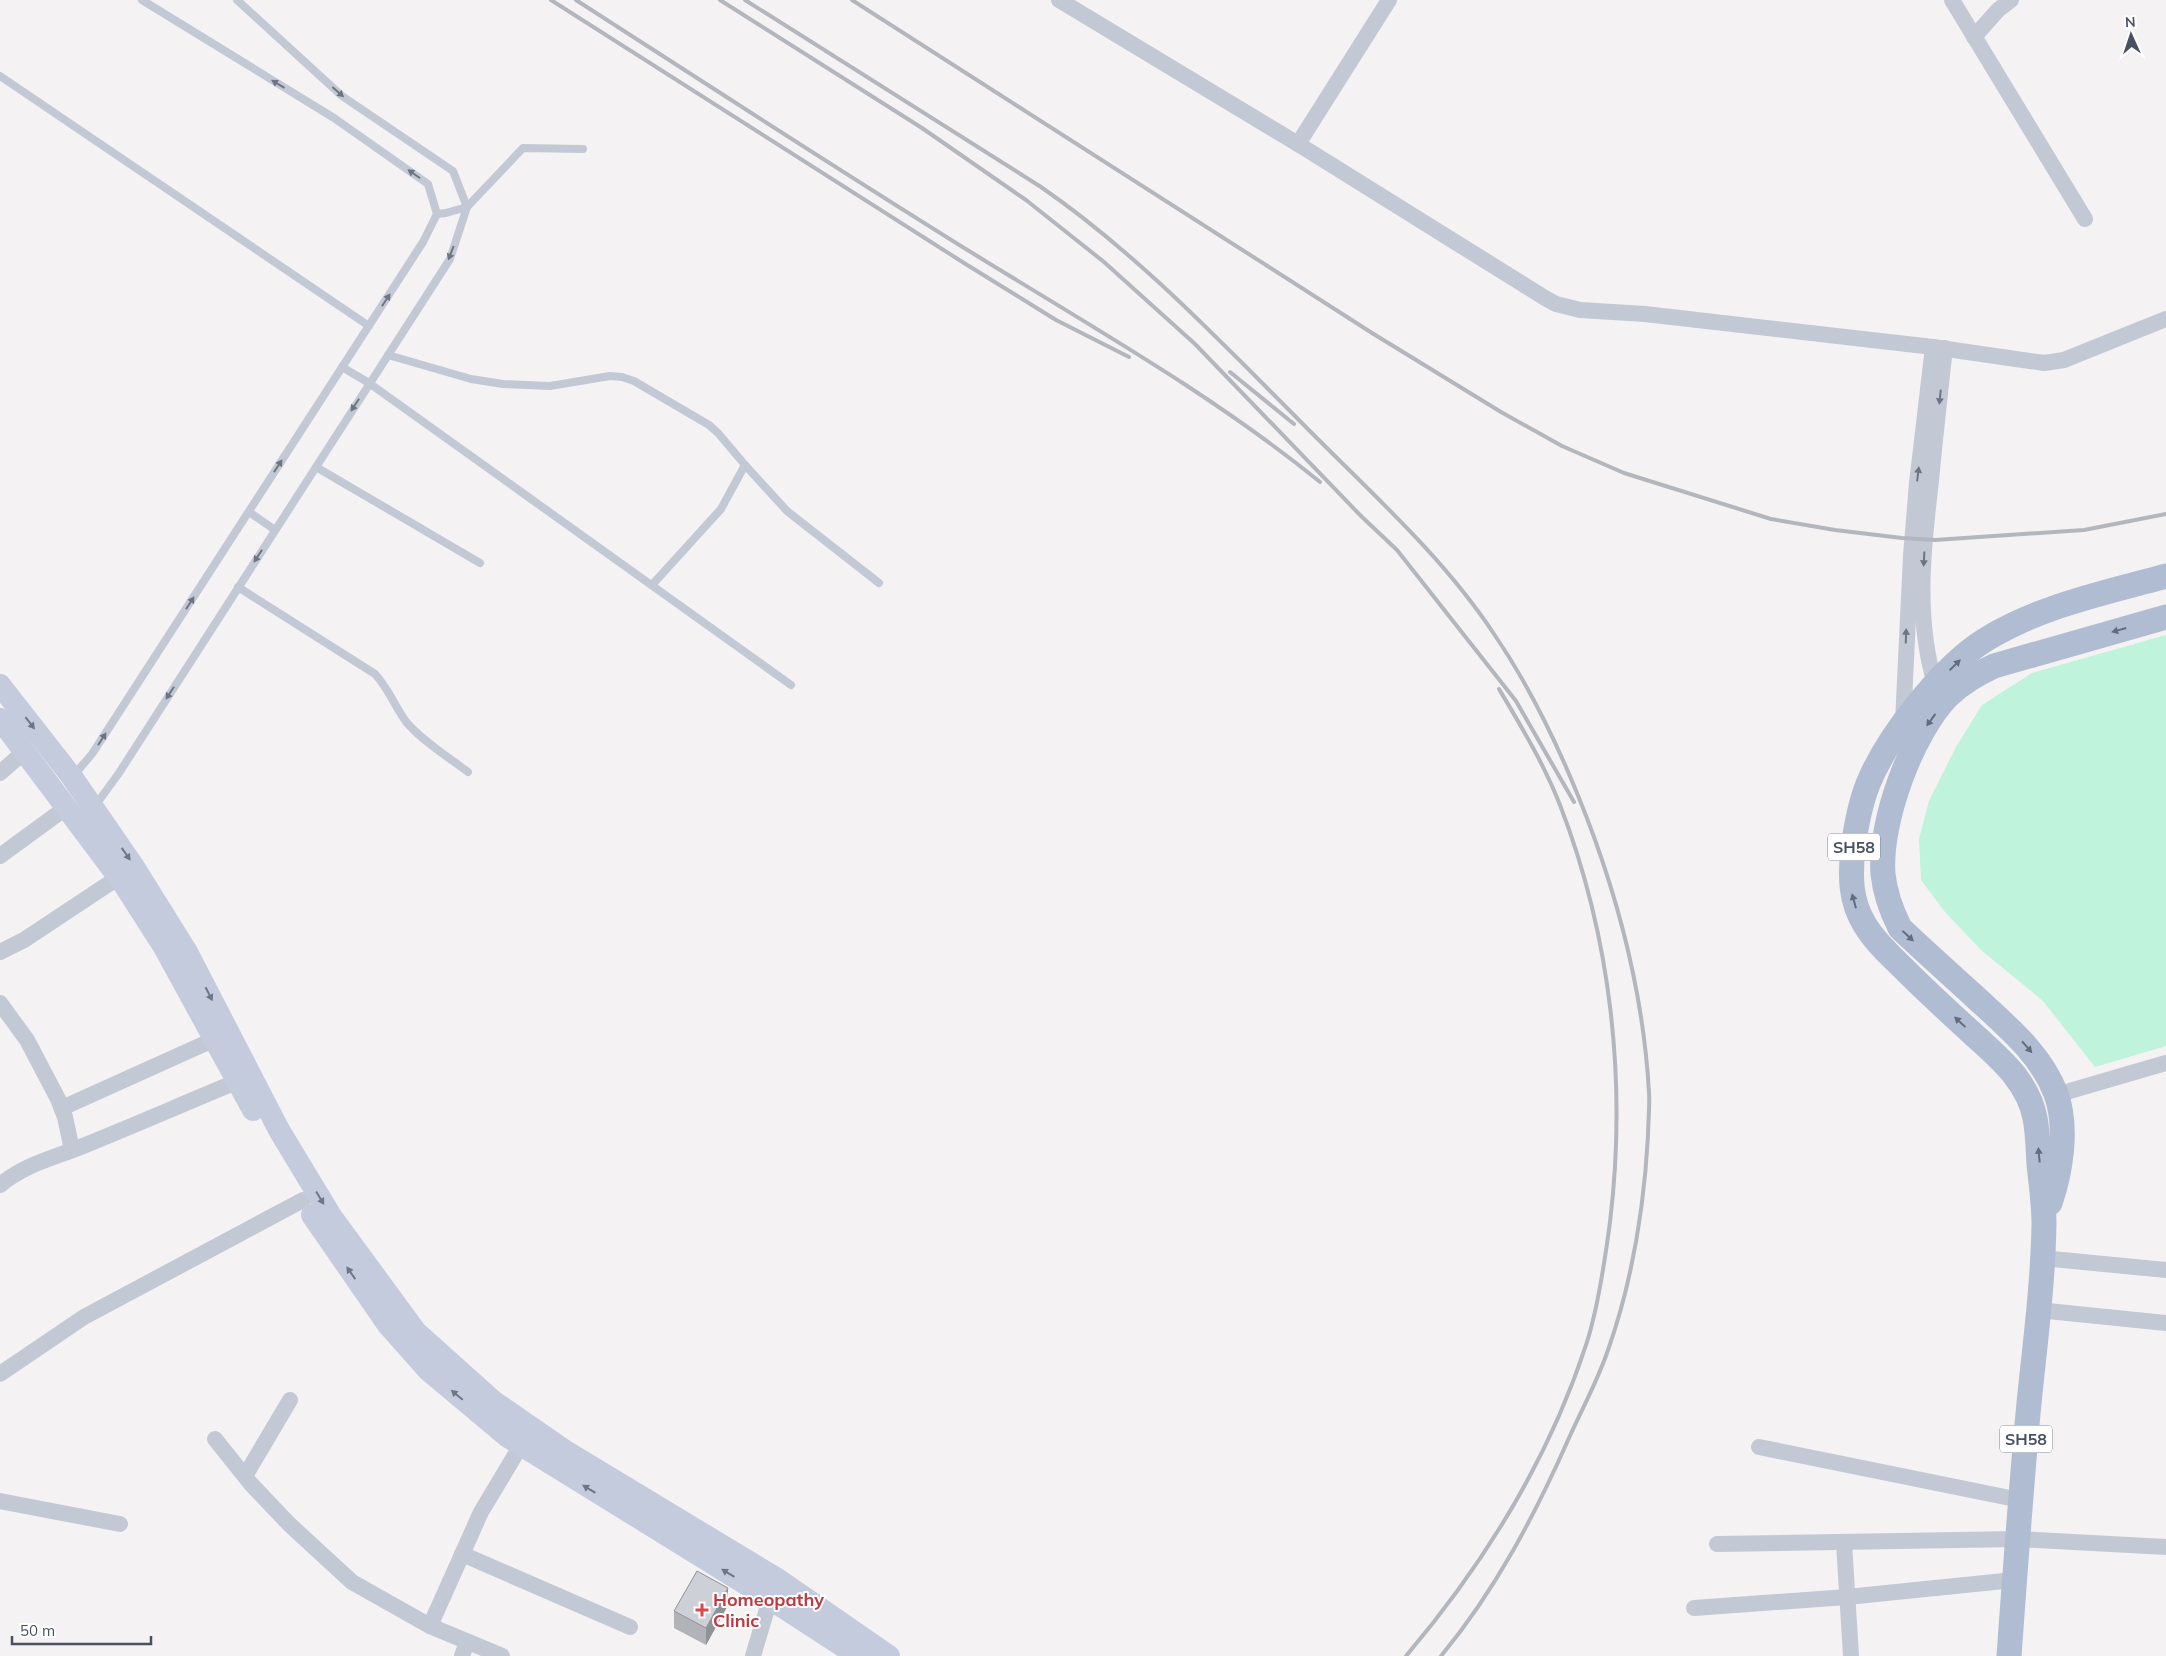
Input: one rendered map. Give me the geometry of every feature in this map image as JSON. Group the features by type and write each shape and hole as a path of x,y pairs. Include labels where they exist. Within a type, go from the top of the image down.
{"main road":[{"name":"SH58","path":"2009,1656 2020,1500 2038,1310 2044,1222 2035,1118 2030,1099 2020,1082 2003,1061 1890,956 1866,928 1857,911 1850,873 1861,805 1869,781 1903,725 1935,684 1972,649 2030,616 2049,608 2166,576"},
{"name":"SH58","path":"2044,1222 2054,1191 2061,1143 2061,1117 2056,1095 2045,1070 2024,1044 1900,928 1889,905 1883,873 1884,841 1903,773 1925,728 1948,696 1972,676 1994,666 2166,616"},
{"path":"0,684 164,947 215,1039 236,1082 303,1200 388,1325 428,1370 520,1446 770,1599 858,1656"},
{"path":"0,719 25,751 134,867 182,944 279,1130 331,1216 421,1337 493,1401 567,1452 778,1580 889,1656"}],"street":[{"path":"1059,0 1298,144 1545,298 1568,308 1661,316 1939,348 2044,363 2054,362 2166,319"},
{"path":"1298,144 1388,0"},
{"path":"1952,0 2085,219"},
{"path":"1974,36 1998,10 2011,0"},
{"path":"1935,684 1924,642 1923,568 1939,348"},
{"path":"1912,753 1903,725 1911,556 1917,483 1939,348"},
{"path":"0,772 25,751"},
{"path":"0,856 74,801"},
{"path":"0,952 24,940 119,877"},
{"path":"0,1003 27,1040 62,1108 72,1150"},
{"path":"62,1108 215,1039"},
{"path":"2056,1095 2166,1063"},
{"path":"0,1185 21,1169 72,1150 236,1082"},
{"path":"0,1374 84,1317 303,1200"},
{"path":"2042,1258 2166,1270"},
{"path":"2038,1310 2166,1323"},
{"path":"245,1476 290,1400"},
{"path":"215,1439 245,1476 297,1532 352,1582 430,1626 464,1649 502,1656"},
{"path":"430,1626 480,1512 520,1446"},
{"path":"1759,1447 2020,1500"},
{"path":"0,1500 120,1524"},
{"path":"1717,1544 1844,1543 2018,1538 2166,1547"},
{"path":"1844,1543 1852,1656"},
{"path":"462,1554 630,1627"},
{"path":"1694,1608 1847,1597 2014,1580"},
{"path":"752,1656 770,1599"}],"lane":[{"path":"74,801 92,754 423,242 437,214 428,184 334,118 142,0"},
{"path":"237,0 342,96 453,171 467,207"},
{"path":"0,76 369,326"},
{"path":"74,801 119,773 450,258 467,207 523,148 583,149"},
{"path":"437,214 467,207"},
{"path":"388,356 471,379 503,384 550,386 610,376 634,381 709,425 787,511 879,583"},
{"path":"342,367 369,383 791,685"},
{"path":"652,585 721,509 745,465"},
{"path":"316,466 480,563"},
{"path":"249,512 275,530"},
{"path":"238,587 375,674 384,684 406,721 416,733 468,772"}],"green space":[{"path":"2166,635 2166,1046 2095,1067 2043,1001 1981,950 1945,912 1921,880 1919,839 1929,801 1956,747 1982,705 2032,673"}],"building":[{"path":"697,1571 728,1588 706,1628 674,1611"}],"railway":[{"path":"551,0 1056,320 1129,357"},
{"path":"576,0 774,128 1195,391 1279,450 1320,482"},
{"path":"720,0 922,128 1026,200 1104,262 1195,344 1361,516 1397,550 1516,701 1574,802"},
{"path":"745,0 1041,187 1076,212 1173,295 1399,520 1449,575 1510,658 1538,707 1573,784 1594,837 1615,900 1631,963 1643,1027 1649,1103 1646,1163 1640,1217 1624,1298 1608,1350 1595,1383 1528,1524 1479,1605 1441,1656"},
{"path":"852,0 1372,333 1501,412 1562,446 1624,473 1771,519 1835,530 1902,538 1935,540 2084,530 2166,514"},
{"path":"1230,372 1294,424"},
{"path":"1406,1656 1435,1621 1487,1548 1511,1510 1553,1430 1571,1388 1590,1331 1601,1284 1610,1222 1617,1116 1615,1063 1603,958 1592,906 1560,805 1524,731 1499,689"}],"place":[{"name":"Homeopathy Clinic","path":"702,1610"}]}
